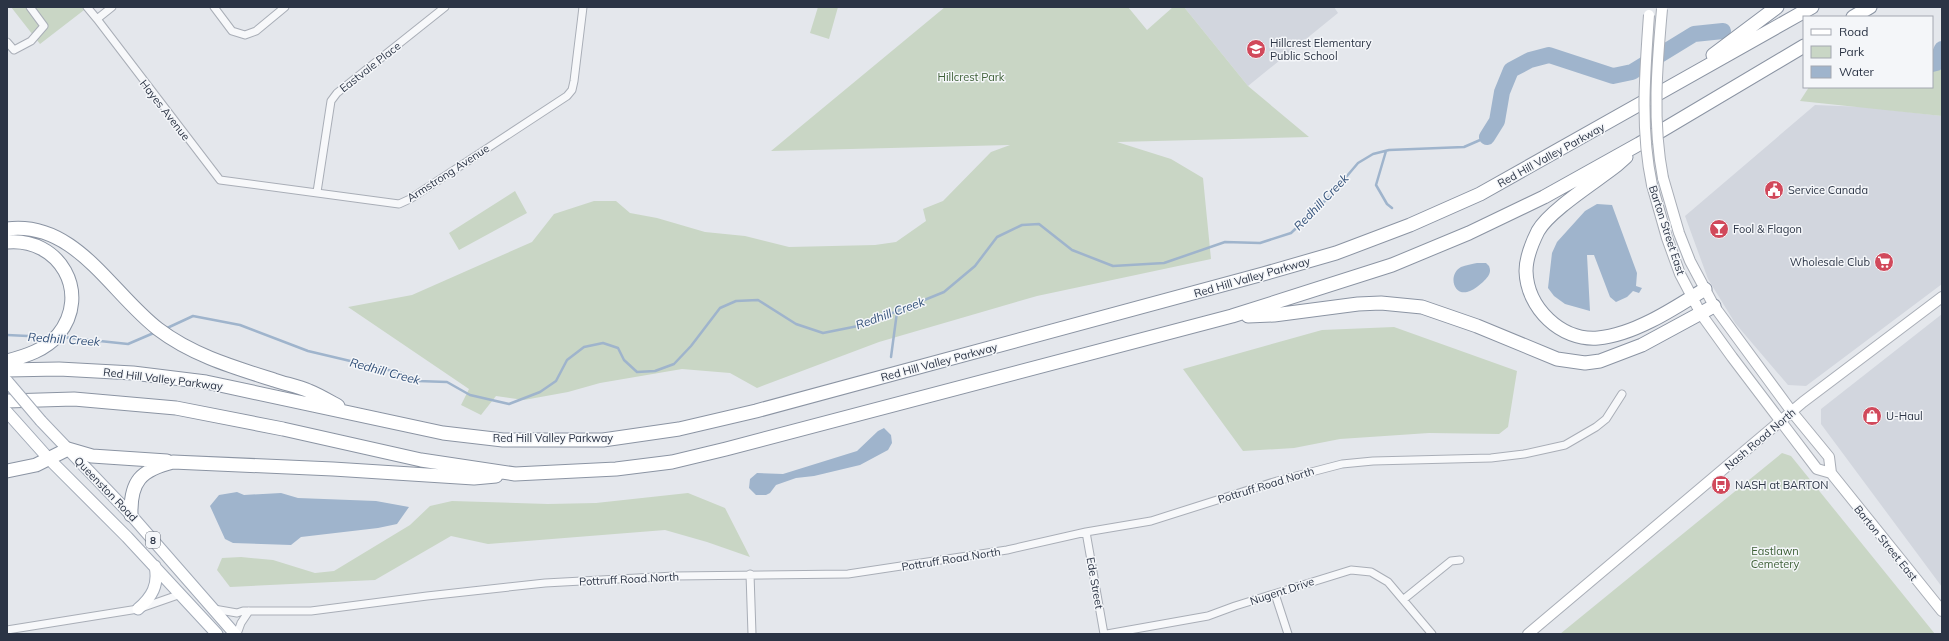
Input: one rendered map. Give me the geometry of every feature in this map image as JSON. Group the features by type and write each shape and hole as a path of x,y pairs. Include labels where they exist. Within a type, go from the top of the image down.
{"highway":[{"path":"1697,72 1715,53 1777,7"},
{"name":"Red Hill Valley Parkway","path":"7,370 59,369 133,374 206,382 443,433 503,440 603,440 679,429 756,411 1336,253 1410,225 1480,194 1812,7"},
{"path":"1855,16 1870,7"},
{"path":"7,471 20,470 49,459 68,449 92,456 173,462 333,469 474,478 515,474 616,469 672,462 741,446 1232,316 1392,265 1434,248 1544,197 1638,144 1803,47"},
{"path":"1638,144 1617,165 1544,223 1530,248 1527,276 1531,294 1539,310 1560,328 1583,337 1597,338 1610,336 1649,321 1692,298 1705,289"},
{"path":"7,229 21,228 42,231 75,248 136,310 179,345 237,368 309,391 352,414"},
{"path":"7,242 18,241 33,243 52,254 66,272 72,290 67,319 58,334 42,348 28,355 7,361"},
{"path":"1232,316 1274,315 1358,304 1408,305 1422,307 1450,316 1557,359 1585,363 1600,361 1642,345 1714,306"},
{"path":"7,401 74,399 176,408 283,429 421,460 515,474"},
{"path":"131,515 131,497 138,480 150,470 173,462"}],"main road":[{"name":"Barton Street East","path":"1662,8 1656,110 1657,139 1663,178 1679,233 1690,261 1714,306 1792,412 1829,457 1830,473"},
{"name":"Barton Street East","path":"1650,11 1646,63 1645,120 1652,185 1677,267 1692,298 1701,314 1780,421 1817,468 1830,473 1942,611"},
{"name":"Nash Road North","path":"1528,634 1780,421 1942,297"},
{"name":"Queenston Road","path":"7,381 41,421 131,515 236,634"},
{"name":"Queenston Road","path":"7,412 49,459 155,566 217,634"},
{"path":"138,610 155,588 157,576 155,566"}],"street":[{"path":"7,42 14,50 31,41 44,26 30,7"},
{"name":"Hayes Avenue","path":"87,7 216,177 225,181"},
{"path":"97,19 112,7"},
{"path":"214,7 232,31 245,35 256,31 285,7"},
{"name":"Eastvale Place","path":"317,192 331,101 337,93 445,7"},
{"name":"Armstrong Avenue","path":"225,181 317,192 398,204 410,199 566,96 572,90 583,7"},
{"name":"Pottruff Road North","path":"214,609 237,613 249,611 311,611 428,596 546,584 674,576 848,574 1007,550 1086,532 1151,521 1278,481 1342,464 1373,461 1491,458 1524,454 1565,445 1596,427 1606,419 1622,394"},
{"name":"Ede Street","path":"1086,532 1104,634"},
{"path":"1404,599 1451,561 1460,560"},
{"name":"Nugent Drive","path":"1107,634 1208,616 1235,606 1351,570 1371,572 1388,582 1404,599 1432,634"},
{"path":"750,574 752,634"},
{"path":"7,630 138,610 181,594"},
{"path":"1275,594 1288,634"},
{"path":"236,634 241,622 249,611"}],"shaded area":[{"name":"Hillcrest Elementary Public School","path":"1184,7 1334,7 1338,13 1248,86"},
{"path":"1815,105 1865,107 1942,116 1942,284 1806,386 1788,385 1735,323 1708,279 1685,216"},
{"path":"1942,314 1942,587 1821,424 1821,409"}],"green space":[{"path":"11,7 88,7 40,44"},
{"path":"818,7 838,7 829,39 810,33"},
{"name":"Hillcrest Park","path":"945,7 1128,7 1147,30 1173,7 1184,7 1248,86 1309,137 1117,142 1171,159 1203,178 1211,259 1037,296 879,342 757,388 730,373 682,369 600,383 568,392 524,400 496,396 481,415 461,405 469,389 348,307 412,295 532,242 554,214 594,201 616,201 630,213 657,218 705,232 745,236 789,247 875,245 896,242 926,221 923,209 943,201 991,152 1010,145 771,151"},
{"path":"1942,65 1942,116 1800,101 1808,88 1933,88 1933,70"},
{"path":"515,191 527,213 459,250 449,233"},
{"path":"1394,327 1517,371 1508,427 1499,434 1429,433 1340,439 1294,448 1243,451 1183,369 1322,330"},
{"name":"Eastlawn Cemetery","path":"1782,453 1791,456 1935,634 1560,634"},
{"path":"688,493 725,508 750,557 707,542 665,530 488,544 451,536 375,580 230,587 217,570 222,558 241,557 273,560 315,573 334,571 410,525 430,506 452,501 548,504 596,503"}],"water":[{"path":"1597,204 1612,205 1637,273 1636,286 1642,288 1639,293 1633,291 1627,297 1616,302 1610,297 1594,255 1587,255 1590,311 1565,304 1554,296 1548,288 1552,253 1557,242 1585,211"},
{"path":"1477,263 1486,263 1489,266 1489,275 1483,282 1470,291 1464,292 1456,289 1453,280 1457,271 1461,267"},
{"path":"884,428 891,435 892,443 888,450 860,465 814,476 796,478 776,485 770,493 766,495 756,495 749,488 750,479 757,473 783,474 857,451 878,431"},
{"path":"237,492 244,495 281,493 298,498 376,501 409,507 397,524 378,528 301,537 291,545 233,543 225,539 210,506 219,495"}],"waterway":[{"name":"Redhill Creek","path":"1487,137 1497,121 1502,92 1511,70 1530,60 1549,55 1613,76 1632,72 1694,34 1723,31"},
{"name":"Redhill Creek","path":"1933,64 1936,63 1942,49"},
{"name":"Redhill Creek","path":"165,329 193,316 240,325 308,351 401,373 418,381 447,382 470,395 509,404 540,392 556,381 567,360 584,347 603,343 618,348 624,360 637,372 655,371 674,364 691,346 720,308 736,301 758,300 796,324 823,333 863,325 944,292 975,266 997,237 1022,225 1039,224 1072,250 1113,266 1164,263 1225,242 1260,243 1291,233 1330,196 1358,163 1373,154 1389,150 1464,147 1487,137"},
{"path":"1386,151 1376,185 1387,204 1392,208"},
{"path":"891,357 897,312"},
{"name":"Redhill Creek","path":"62,337 128,344 156,332"},
{"name":"Redhill Creek","path":"7,335 49,337"}],"place":[{"name":"Hillcrest Elementary Public School","path":"1256,49"},
{"name":"Service Canada","path":"1774,190"},
{"name":"Fool & Flagon","path":"1719,229"},
{"name":"Wholesale Club","path":"1884,262"},
{"name":"U-Haul","path":"1872,416"},
{"name":"NASH at BARTON","path":"1721,485"}]}
